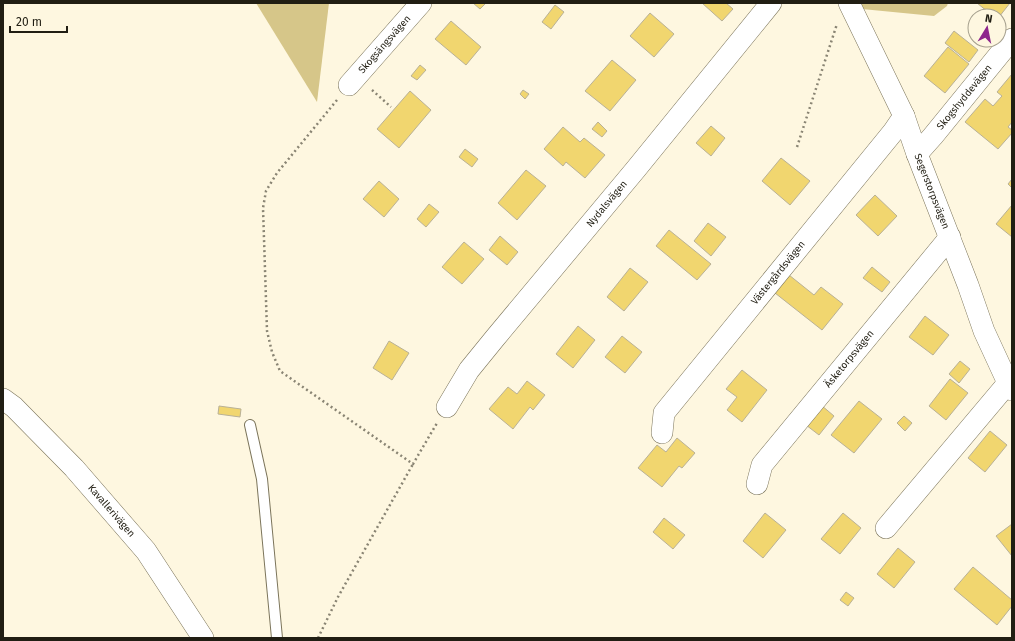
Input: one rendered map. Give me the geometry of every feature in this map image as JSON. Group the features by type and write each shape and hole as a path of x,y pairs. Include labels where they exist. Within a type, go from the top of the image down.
{"street":[{"name":"Skogsängsvägen","path":"353,81 421,3"},
{"name":"Nydalsvägen","path":"447,407 469,370 636,170 771,3"},
{"name":"Segerstorpsvägen","path":"849,3 904,116 984,331 1010,387 886,528"},
{"name":"Skogshyddevägen","path":"917,154 1012,39"},
{"name":"Västergårdsvägen","path":"662,433 664,413 893,132 904,116"},
{"name":"Äsketorpsvägen","path":"757,484 762,465 950,237"},
{"name":"Kavallerivägen","path":"3,399 14,407 74,468 146,551 203,638"}],"lane":[{"path":"250,425 262,479 278,638"}],"path":[{"path":"797,147 840,15 849,3"},
{"path":"391,107 353,81 277,172 266,190 263,208 267,331 272,352 280,371 413,464"},
{"path":"318,638 338,597 447,407"}],"shaded area":[{"path":"256,3 329,3 317,102"},
{"path":"859,3 948,3 947,6 934,16 862,9"}],"building":[{"path":"473,3 486,3 480,9"},
{"path":"702,3 726,3 733,9 722,21"},
{"path":"977,3 1010,3 1006,8 983,8"},
{"path":"555,5 564,12 551,29 542,22"},
{"path":"650,13 674,34 654,57 630,36"},
{"path":"451,21 481,47 466,65 435,39"},
{"path":"954,31 967,41 967,48 975,48 978,50 969,62 945,43"},
{"path":"948,47 969,64 945,93 924,76"},
{"path":"612,60 636,80 610,111 585,91"},
{"path":"420,65 426,70 417,80 411,76"},
{"path":"1012,74 1012,122 1008,127 1012,130 1012,133 998,149 965,122 985,99 993,106 1002,96 997,92"},
{"path":"523,90 529,94 525,99 520,94"},
{"path":"410,91 431,110 399,148 377,129"},
{"path":"598,122 607,131 602,137 592,129"},
{"path":"711,126 725,138 711,156 696,143"},
{"path":"563,127 580,142 584,138 605,155 585,178 566,162 563,166 544,149"},
{"path":"465,149 478,159 472,167 459,157"},
{"path":"781,158 810,181 790,205 762,181"},
{"path":"526,170 546,186 517,220 498,203"},
{"path":"1012,179 1012,188 1008,184"},
{"path":"379,181 399,199 384,217 363,199"},
{"path":"875,195 897,216 878,236 856,215"},
{"path":"429,204 439,212 426,227 417,219"},
{"path":"1012,205 1012,237 996,224"},
{"path":"708,223 726,237 711,256 694,241"},
{"path":"669,230 711,264 697,280 656,246"},
{"path":"500,236 518,252 507,265 489,250"},
{"path":"464,242 484,259 462,284 442,267"},
{"path":"872,267 890,282 882,292 863,278"},
{"path":"630,268 648,282 624,311 607,297"},
{"path":"789,275 814,295 821,287 843,304 822,330 775,293"},
{"path":"925,316 949,335 933,355 909,337"},
{"path":"578,326 595,340 573,368 556,354"},
{"path":"622,336 642,352 625,373 605,357"},
{"path":"389,341 409,353 392,380 373,368"},
{"path":"960,361 970,369 959,383 949,374"},
{"path":"742,370 767,390 742,422 727,410 737,397 726,389"},
{"path":"950,379 968,393 946,420 929,406"},
{"path":"527,381 545,395 533,410 530,407 513,429 489,409 508,387 517,394"},
{"path":"859,401 882,419 854,453 831,435"},
{"path":"821,405 834,416 819,435 806,425"},
{"path":"219,406 241,409 240,417 218,414"},
{"path":"904,416 912,423 905,431 897,423"},
{"path":"990,431 1007,445 985,472 968,458"},
{"path":"677,438 695,453 682,468 679,466 662,487 638,468 657,445 666,452"},
{"path":"765,513 786,530 763,558 743,541"},
{"path":"843,513 861,528 840,554 821,539"},
{"path":"664,518 685,535 673,549 653,532"},
{"path":"1012,524 1012,556 996,536"},
{"path":"898,548 915,562 894,588 877,574"},
{"path":"973,567 1012,600 1012,606 997,625 954,589"},
{"path":"846,592 854,598 848,606 840,600"}]}
